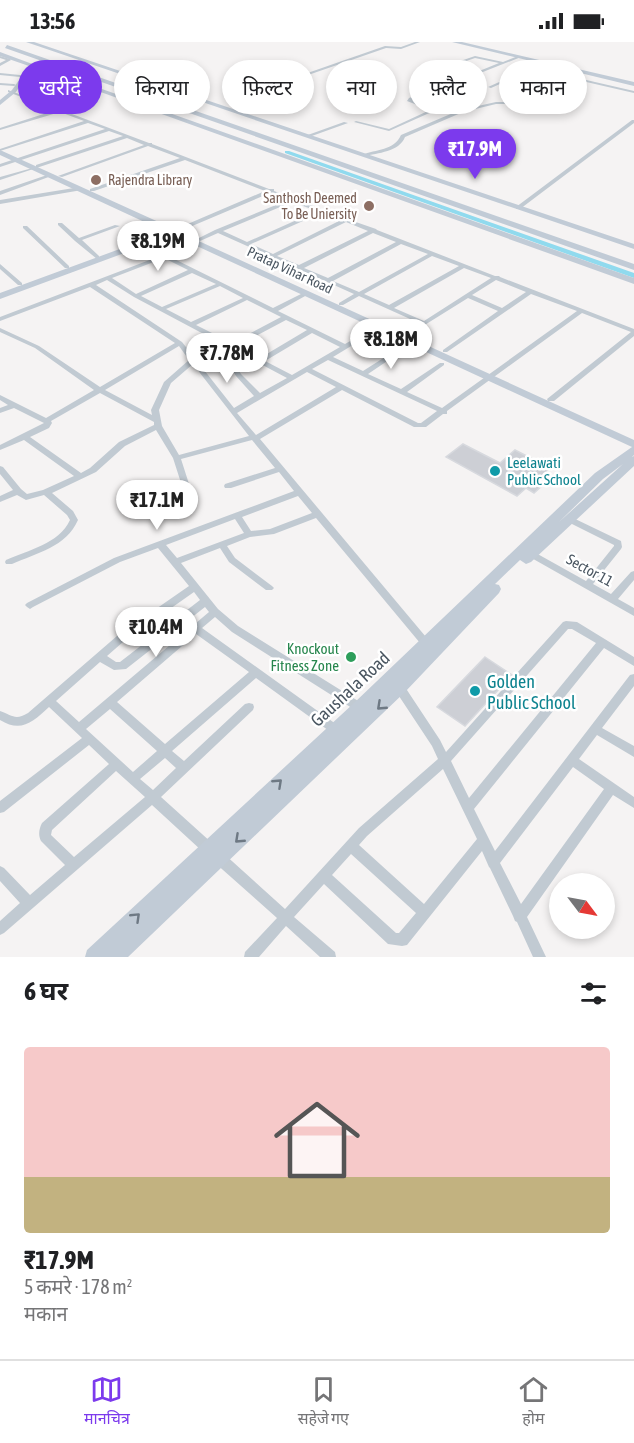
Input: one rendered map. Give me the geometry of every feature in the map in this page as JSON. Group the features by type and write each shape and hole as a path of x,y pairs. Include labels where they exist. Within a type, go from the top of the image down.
{"street":[{"path":"5,42 114,81"},
{"path":"28,42 114,71"},
{"path":"314,72 386,47 401,48 418,42"},
{"path":"455,42 530,60"},
{"path":"469,42 634,83"},
{"path":"0,45 44,60"},
{"path":"0,55 18,60"},
{"path":"0,55 9,60 0,65"},
{"path":"26,60 29,55"},
{"path":"468,60 475,57 499,61"},
{"path":"508,60 516,57"},
{"path":"587,72 634,83"},
{"path":"0,74 18,76"},
{"path":"12,89 18,79"},
{"path":"364,155 394,147 400,143 403,136 462,111 496,103 517,103 515,95 542,84 584,81 634,92"},
{"path":"490,87 499,83"},
{"path":"0,84 18,92"},
{"path":"0,100 18,84"},
{"path":"102,90 634,280"},
{"path":"210,103 634,247"},
{"path":"0,129 49,114"},
{"path":"72,114 348,219 634,332 550,399"},
{"path":"206,114 634,267"},
{"path":"210,114 634,259"},
{"path":"310,137 351,123 389,130 425,114"},
{"path":"1,150 90,121"},
{"path":"518,208 634,121"},
{"path":"0,166 111,129"},
{"path":"277,136 292,131"},
{"path":"0,179 129,136"},
{"path":"0,193 150,144"},
{"name":"Pratap Vihar Road","path":"1,150 92,190 305,294 492,376 634,444"},
{"path":"92,190 186,158"},
{"name":"Pratap Vihar Road","path":"56,175 80,189 123,206"},
{"path":"24,185 44,195"},
{"path":"0,202 80,189"},
{"path":"0,296 140,244 272,190"},
{"path":"198,240 294,199"},
{"path":"247,244 323,210"},
{"path":"272,256 348,219"},
{"path":"60,224 97,257"},
{"path":"78,240 117,226"},
{"path":"25,227 68,267"},
{"path":"0,291 173,230"},
{"name":"Pratap Vihar Road","path":"173,230 341,304 381,326 445,351 492,376 550,399 634,444"},
{"path":"299,268 374,230"},
{"path":"217,231 424,323"},
{"path":"328,281 402,241"},
{"path":"140,244 344,346"},
{"path":"341,304 433,253"},
{"path":"0,319 163,257"},
{"path":"389,308 464,265"},
{"path":"0,266 20,284"},
{"path":"136,296 191,271"},
{"path":"406,334 496,278"},
{"path":"109,279 136,296 291,377"},
{"path":"162,309 221,284"},
{"path":"92,285 180,342 280,469 430,648"},
{"path":"445,351 531,291"},
{"path":"273,311 305,294"},
{"path":"468,296 503,310"},
{"path":"191,325 247,298"},
{"path":"306,369 417,425 425,424 582,310"},
{"path":"232,346 286,317"},
{"path":"233,411 381,326"},
{"path":"0,330 38,347 98,389 158,423"},
{"path":"260,361 312,330"},
{"path":"216,337 238,375 258,396"},
{"path":"46,421 180,342"},
{"path":"363,374 406,346"},
{"path":"328,357 444,412"},
{"path":"185,484 177,458 158,423 155,410 168,382 193,360"},
{"path":"402,392 442,364"},
{"path":"177,458 255,438 341,387"},
{"path":"0,397 46,421"},
{"path":"0,411 14,405"},
{"path":"0,448 46,426 48,423 46,421"},
{"path":"0,469 26,497 46,492 93,470 123,444 158,423"},
{"path":"25,437 80,476"},
{"name":"Gaushala Road","path":"94,957 213,853 396,682 599,476 634,444"},
{"name":"Gaushala Road","path":"430,648 634,460"},
{"path":"228,486 280,469"},
{"path":"0,499 18,491"},
{"path":"9,561 55,541 72,528 74,520 70,513 46,492"},
{"path":"30,605 117,560 300,492"},
{"path":"175,562 249,534 271,532 318,514"},
{"path":"236,515 249,534"},
{"path":"569,519 615,540 618,544 587,585"},
{"path":"160,544 215,612 235,629 359,707"},
{"path":"222,544 232,560 269,588"},
{"name":"Sector 11","path":"531,554 634,612"},
{"path":"612,599 634,574"},
{"path":"0,715 10,722 19,723 28,719 100,657 194,587"},
{"path":"100,657 114,666 123,666 206,601"},
{"path":"79,729 215,612"},
{"path":"250,957 351,846 444,761 566,625 574,625 634,662"},
{"path":"196,629 336,730"},
{"path":"468,809 602,643"},
{"path":"132,779 255,673"},
{"path":"493,863 634,678"},
{"path":"396,682 435,742 540,957"},
{"name":"Gaushala Road","path":"114,957 213,853 359,707 396,682"},
{"path":"49,701 213,853 287,916 330,957"},
{"path":"111,703 184,768"},
{"path":"0,929 153,796 249,707"},
{"path":"595,729 634,752"},
{"path":"0,808 89,739"},
{"path":"571,760 634,803"},
{"path":"74,865 45,837 46,827 116,764"},
{"path":"519,917 612,787"},
{"path":"324,876 393,939 402,940 483,841"},
{"path":"351,846 425,913"},
{"path":"0,872 29,904"}],"building":[{"name":"Leelawati Public School","path":"463,444 500,463 515,450 550,468 536,481 543,485 534,493 526,488 517,496 446,457"},
{"name":"Golden Public School","path":"485,657 512,675 465,726 437,707"}],"waterway":[{"path":"287,152 634,276"}],"place":[{"name":"Rajendra Library","path":"96,180"},
{"name":"Santhosh Deemed To Be Uniersity","path":"369,206"},
{"name":"Leelawati Public School","path":"495,471"},
{"name":"Knockout Fitness Zone","path":"351,657"},
{"name":"Golden Public School","path":"475,691"}]}
